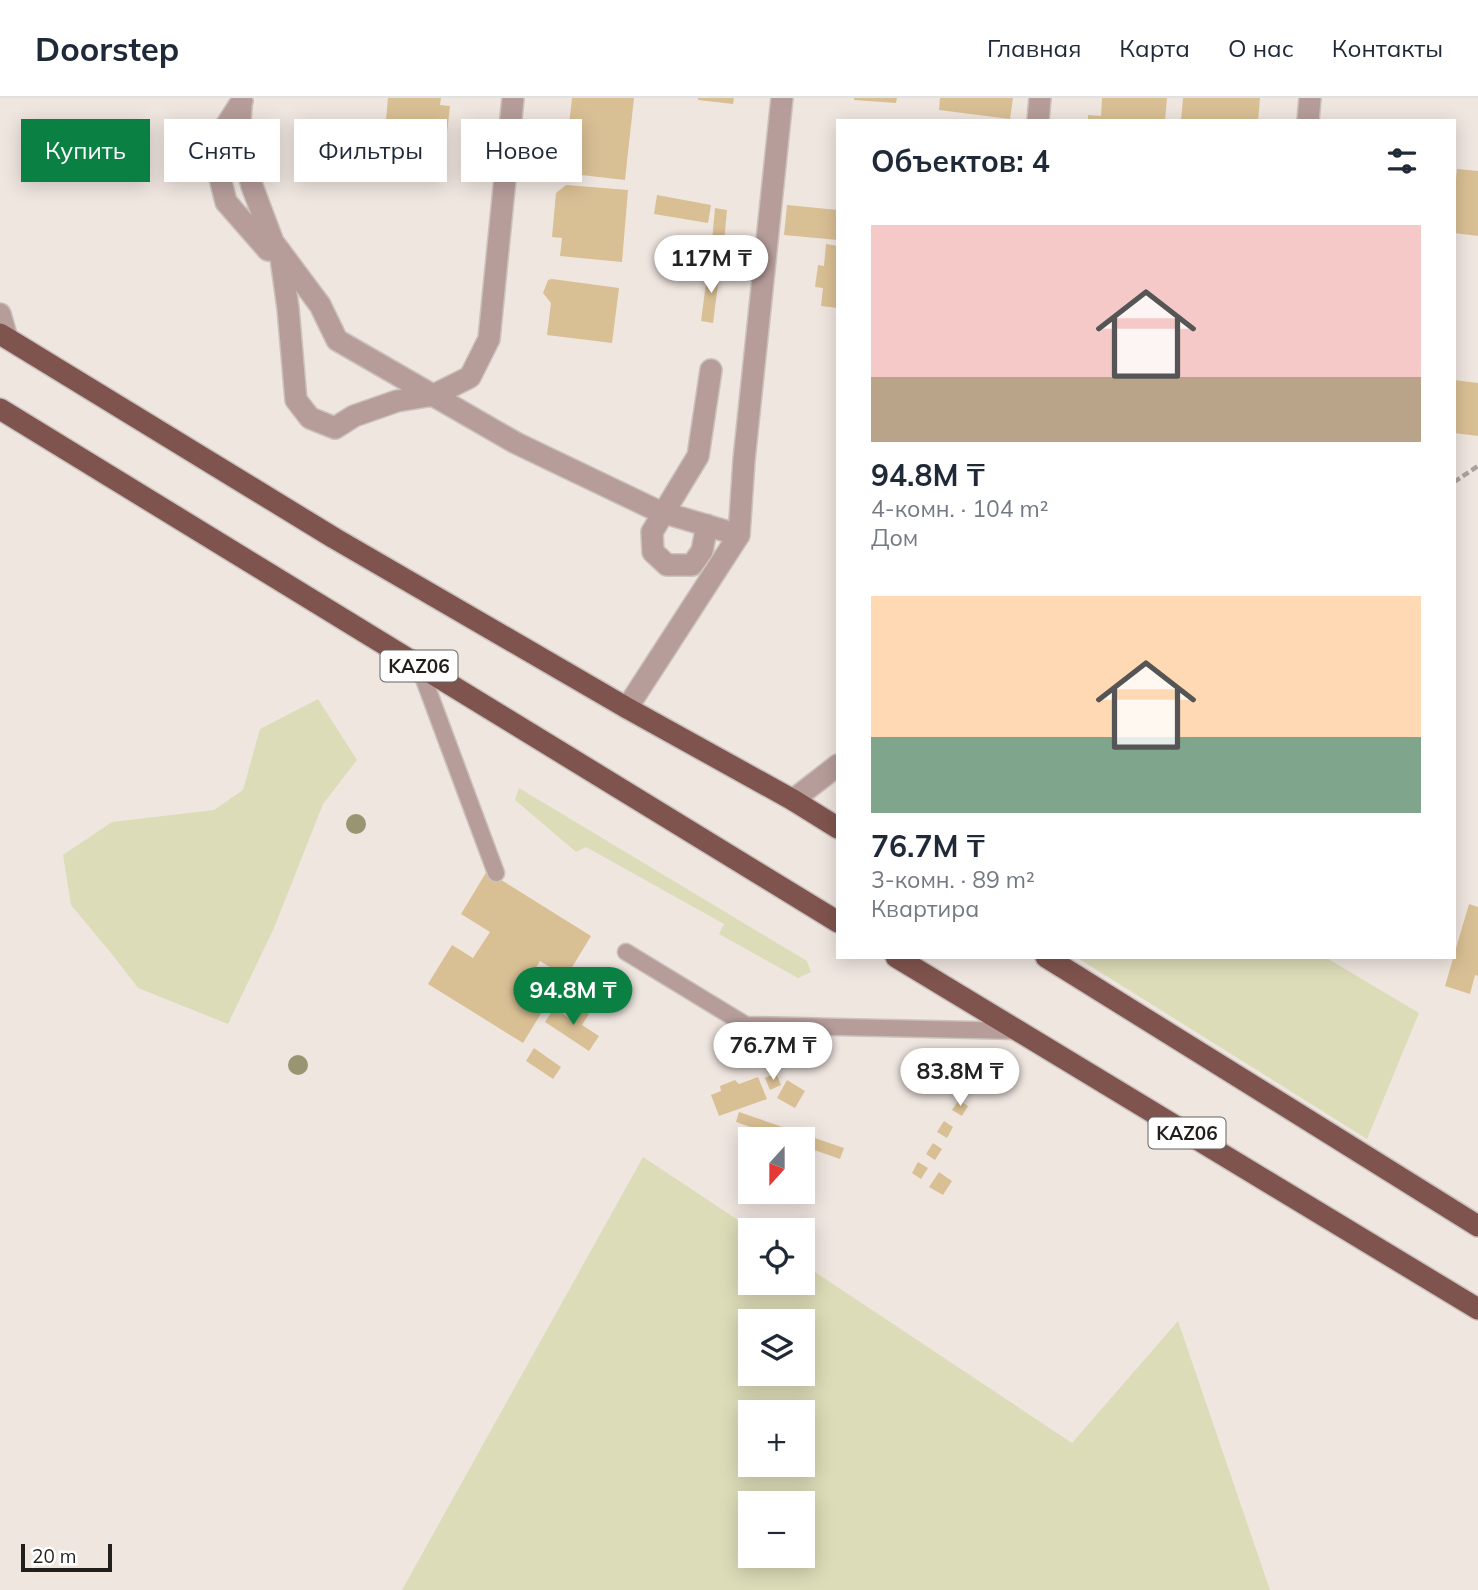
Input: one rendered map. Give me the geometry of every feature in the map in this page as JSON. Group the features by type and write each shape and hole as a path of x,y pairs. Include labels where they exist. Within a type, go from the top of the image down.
{"highway":[{"path":"4,336 334,538 836,827"},
{"name":"KАZ06","path":"0,410 836,921"},
{"name":"KАZ06","path":"899,959 1478,1309"},
{"path":"1049,959 1478,1226"}],"street":[{"path":"280,251 296,400 310,418 335,428 354,416 397,401 434,395 470,377 489,339 513,98"},
{"path":"626,708 739,535 744,460 782,98"},
{"path":"1038,119 1040,98"},
{"path":"1308,119 1310,98"},
{"path":"242,100 224,129 218,170 226,202 268,250 280,251"},
{"path":"242,100 239,134 252,186 273,242 320,305 337,340 516,443 665,513 739,535"},
{"path":"0,314 4,336"},
{"path":"707,525 702,551 692,565 667,565 653,552 653,532 698,456 710,370"},
{"path":"793,800 836,767"}],"lane":[{"path":"419,666 496,873"},
{"path":"626,952 746,1025 1017,1031"}],"path":[{"path":"1456,481 1478,466"}],"green space":[{"path":"318,699 357,760 323,804 274,928 228,1024 138,988 71,905 63,855 112,822 214,810 243,790 260,729"},
{"path":"519,788 807,961 811,972 798,978 719,934 724,924 586,847 576,852 515,800"},
{"path":"1079,959 1328,959 1419,1013 1367,1139"},
{"path":"643,1157 738,1220 738,1295 815,1295 815,1272 1072,1443 1178,1321 1270,1590 402,1590"}],"building":[{"path":"388,98 441,98 440,105 450,106 447,133 447,119 386,119"},
{"path":"572,98 634,98 625,180 582,175 582,119 570,119"},
{"path":"698,98 734,98 733,104"},
{"path":"854,98 897,98 896,103"},
{"path":"940,98 1013,98 1010,119 939,110"},
{"path":"1102,98 1167,98 1165,119 1088,119 1088,115 1101,116"},
{"path":"1183,98 1260,98 1258,119 1181,119"},
{"path":"1457,169 1478,171 1478,236 1456,233"},
{"path":"566,185 628,190 622,262 560,256 562,238 552,237 556,193"},
{"path":"657,195 711,205 708,223 654,214"},
{"path":"787,205 836,210 836,240 784,235"},
{"path":"715,208 727,210 722,264 710,263"},
{"path":"826,244 836,246 836,308 821,306 823,288 815,287 818,265 824,266"},
{"path":"708,268 720,269 713,323 701,321"},
{"path":"548,280 619,288 612,343 547,335 551,303 543,293"},
{"path":"1456,380 1478,383 1478,436 1456,433"},
{"path":"487,871 591,936 566,977 540,961 524,988 548,1002 523,1043 428,984 452,945 473,958 490,932 461,914"},
{"path":"1469,904 1478,907 1478,976 1475,975 1470,994 1445,986 1453,959 1456,959 1456,948"},
{"path":"576,1006 589,1014 582,1025 599,1036 589,1051 545,1022 554,1008 569,1018"},
{"path":"534,1048 561,1067 553,1079 526,1061"},
{"path":"776,1073 781,1085 770,1090 765,1078"},
{"path":"758,1077 767,1099 719,1116 711,1095 721,1091 720,1086 735,1080 739,1084"},
{"path":"787,1080 805,1091 795,1108 777,1098"},
{"path":"959,1100 968,1106 962,1116 952,1110"},
{"path":"739,1112 783,1127 750,1127 736,1122"},
{"path":"944,1121 953,1127 947,1138 937,1132"},
{"path":"816,1138 844,1148 840,1159 816,1151"},
{"path":"933,1143 942,1149 935,1160 926,1154"},
{"path":"918,1162 928,1168 921,1179 912,1173"},
{"path":"939,1172 952,1181 943,1195 929,1187"}]}
